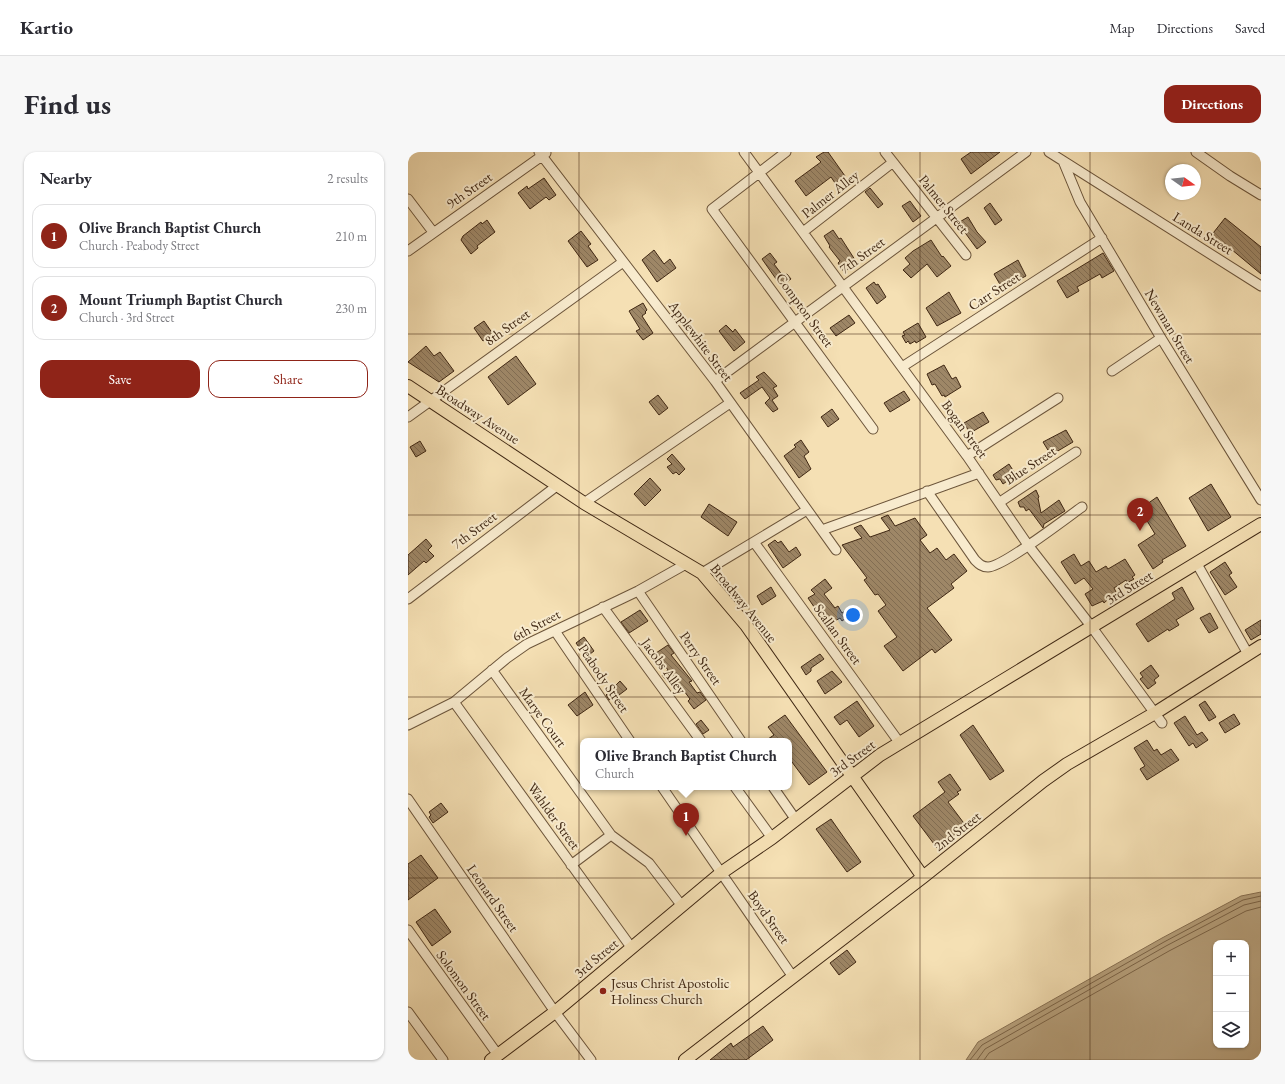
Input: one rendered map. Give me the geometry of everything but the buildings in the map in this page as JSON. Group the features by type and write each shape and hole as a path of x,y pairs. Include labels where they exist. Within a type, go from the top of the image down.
{"main road":[{"name":"Broadway Avenue","path":"408,386 584,503 702,573 746,625 851,777 923,877"},
{"name":"3rd Street","path":"494,1058 555,1012 721,873 772,838 899,742 1197,564 1261,524"},
{"name":"2nd Street","path":"685,1060 1061,769 1158,718 1261,646"}],"street":[{"name":"Bogan Street","path":"744,152 979,472 1028,545 1091,626 1158,718"},
{"path":"759,173 786,152"},
{"name":"Palmer Street","path":"885,152 892,163 966,255"},
{"name":"7th Street","path":"715,381 1026,152"},
{"name":"Landa Street","path":"1048,152 1261,286"},
{"path":"1196,152 1230,176 1261,195"},
{"name":"9th Street","path":"408,251 543,153"},
{"name":"Applewhite Street","path":"543,153 623,262 715,381 836,550"},
{"name":"Newman Street","path":"1063,161 1080,202 1161,338 1261,500"},
{"name":"Palmer Alley","path":"803,232 892,163"},
{"name":"Compton Street","path":"759,173 712,210 796,321 873,429"},
{"path":"408,199 433,232"},
{"name":"Carr Street","path":"902,367 1102,238"},
{"name":"8th Street","path":"408,417 429,400 623,262"},
{"path":"1112,371 1161,338"},
{"path":"967,456 1058,398"},
{"path":"584,503 730,403"},
{"name":"Blue Street","path":"1000,502 1076,452"},
{"path":"822,530 979,472"},
{"name":"7th Street","path":"408,598 558,485"},
{"path":"927,492 980,566 996,565 1028,545 1082,507"},
{"path":"702,573 807,510"},
{"name":"Scallan Street","path":"754,542 899,742"},
{"name":"6th Street","path":"408,725 454,702 492,670 527,644 638,590 686,564"},
{"path":"1197,564 1248,654"},
{"name":"Perry Street","path":"638,590 739,738"},
{"name":"Jacobs Alley","path":"604,607 699,738"},
{"name":"Peabody Street","path":"555,631 628,738"},
{"name":"Marye Court","path":"492,670 611,835 649,863 682,906"},
{"name":"Wahlder Street","path":"454,702 631,947"},
{"path":"664,790 721,873"},
{"path":"736,790 772,838"},
{"path":"775,790 796,820"},
{"name":"Leonard Street","path":"408,799 555,1012 591,1060"},
{"path":"571,865 611,835"},
{"name":"Boyd Street","path":"721,873 793,977"},
{"name":"Solomon Street","path":"408,930 494,1058"},
{"path":"408,1012 443,1060"}],"water":[{"path":"1261,892 1261,1060 966,1060 978,1042 1162,938 1241,896"}],"place":[{"name":"Mount Triumph Baptist Church","path":"1140,531"},
{"name":"Olive Branch Baptist Church","path":"686,836"},
{"name":"Jesus Christ Apostolic Holiness Church","path":"603,991"}]}
